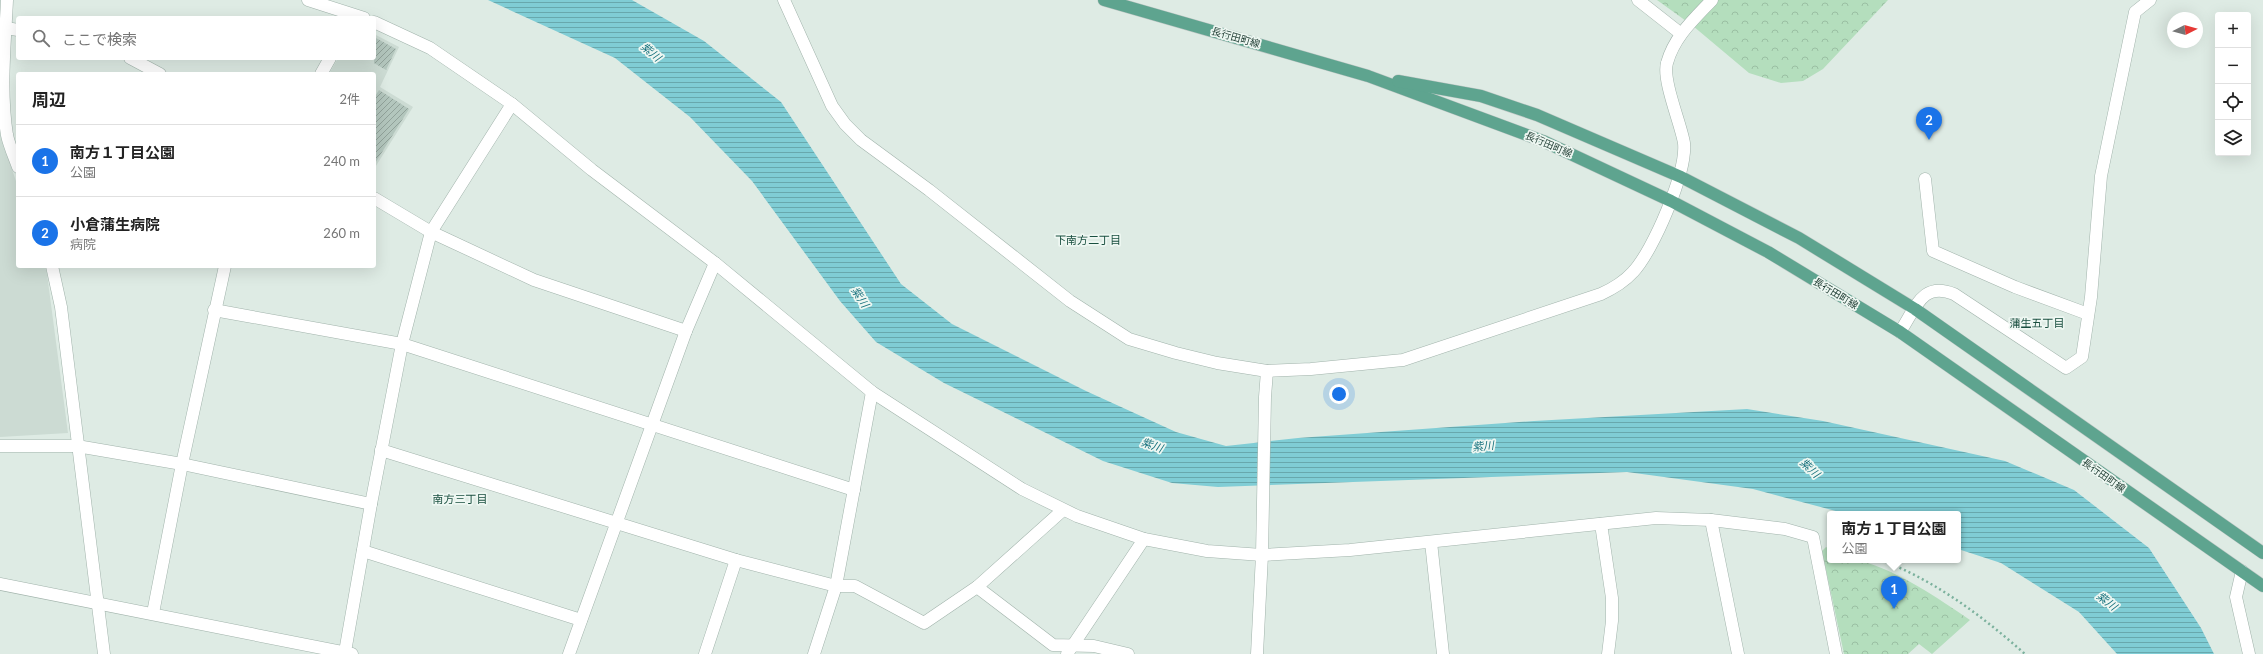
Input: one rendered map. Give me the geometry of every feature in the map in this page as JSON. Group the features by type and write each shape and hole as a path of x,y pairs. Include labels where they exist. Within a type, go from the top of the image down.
{"main road":[{"name":"長行田町線","path":"1104,0 1368,76 1543,141 1671,201 1768,252 1900,332 2263,586"},
{"name":"長行田町線","path":"1368,76 1481,96 1537,115 1681,177 1799,238 1915,309 2263,553"}],"street":[{"path":"7,0 2,103 7,136 16,160"},
{"path":"308,0 356,16"},
{"path":"784,0 832,106 844,124 861,140 929,190 1070,301 1130,339 1183,355 1267,371 1311,369 1403,360 1601,294 1619,286 1635,271 1647,253 1681,177 1684,145 1670,92 1666,64 1680,33 1712,0"},
{"path":"1638,0 1680,33"},
{"path":"1900,332 1925,294 1932,290 1942,289 1954,294 2066,368 2082,357 2088,314 2101,176 2135,12 2150,0"},
{"path":"376,23 430,48 512,104 592,170 716,263 872,392 1022,489 1063,510 1144,539 1207,551 1262,555 1350,550 1656,518 1711,520 1785,529 1813,537 1836,654"},
{"path":"6,28 16,30"},
{"path":"134,60 156,72"},
{"path":"321,72 329,60"},
{"path":"0,584 153,613 348,653 363,551 381,450 402,344 431,232 512,104"},
{"path":"1925,179 1933,251 2015,287 2088,314"},
{"path":"376,199 431,232 534,280 686,331"},
{"path":"569,654 686,331 716,263"},
{"path":"52,268 61,306 96,603 104,654"},
{"path":"153,613 182,464 214,310 224,268"},
{"path":"214,310 402,344 651,426 854,490"},
{"path":"1257,654 1262,555 1265,397 1267,371"},
{"path":"814,654 836,586 872,392"},
{"path":"0,446 77,446 182,464 371,504"},
{"path":"381,450 736,560 836,586 856,586 924,623 977,587 1063,510"},
{"path":"1711,520 1738,654"},
{"path":"1601,524 1612,598 1612,621 1608,654"},
{"path":"1069,650 1144,539"},
{"path":"1431,542 1443,654"},
{"path":"363,551 581,620"},
{"path":"705,654 736,560"},
{"path":"2242,571 2236,597 2249,654"},
{"path":"977,587 1053,645 1069,650 1094,646 1128,654"}],"path":[{"path":"1887,563 1942,590 1989,622 2025,654"}],"shaded area":[{"path":"376,35 399,47 380,87 413,107 376,166 376,72 330,72 337,60 376,60"},
{"path":"0,134 16,181 16,268 46,268 47,274 68,433 0,437"}],"green space":[{"path":"1657,0 1888,0 1823,69 1803,81 1781,83 1749,73 1693,26"},
{"path":"1827,548 1827,563 1866,563 1889,571 1931,594 1970,620 1932,654 1919,644 1908,654 1844,654 1822,551"}],"water":[{"name":"紫川","path":"488,0 632,0 704,41 781,102 901,284 952,324 1086,391 1176,432 1226,446 1298,438 1534,421 1747,409 1823,421 2005,461 2074,490 2149,548 2201,628 2214,654 2117,654 2079,612 2001,563 1961,550 1961,511 1836,511 1753,489 1627,472 1218,487 1172,483 1103,461 944,383 876,342 840,301 752,181 690,117 615,58"}],"building":[{"path":"376,38 396,49 386,70 374,63 374,60 376,60"},
{"path":"379,90 409,109 376,162 376,95"}],"place":[{"name":"小倉蒲生病院","path":"1929,140"},
{"name":"南方１丁目公園","path":"1894,609"}],"district":[{"name":"下南方二丁目","path":"1088,240"},
{"name":"蒲生五丁目","path":"2037,323"},
{"name":"南方三丁目","path":"460,499"}]}
